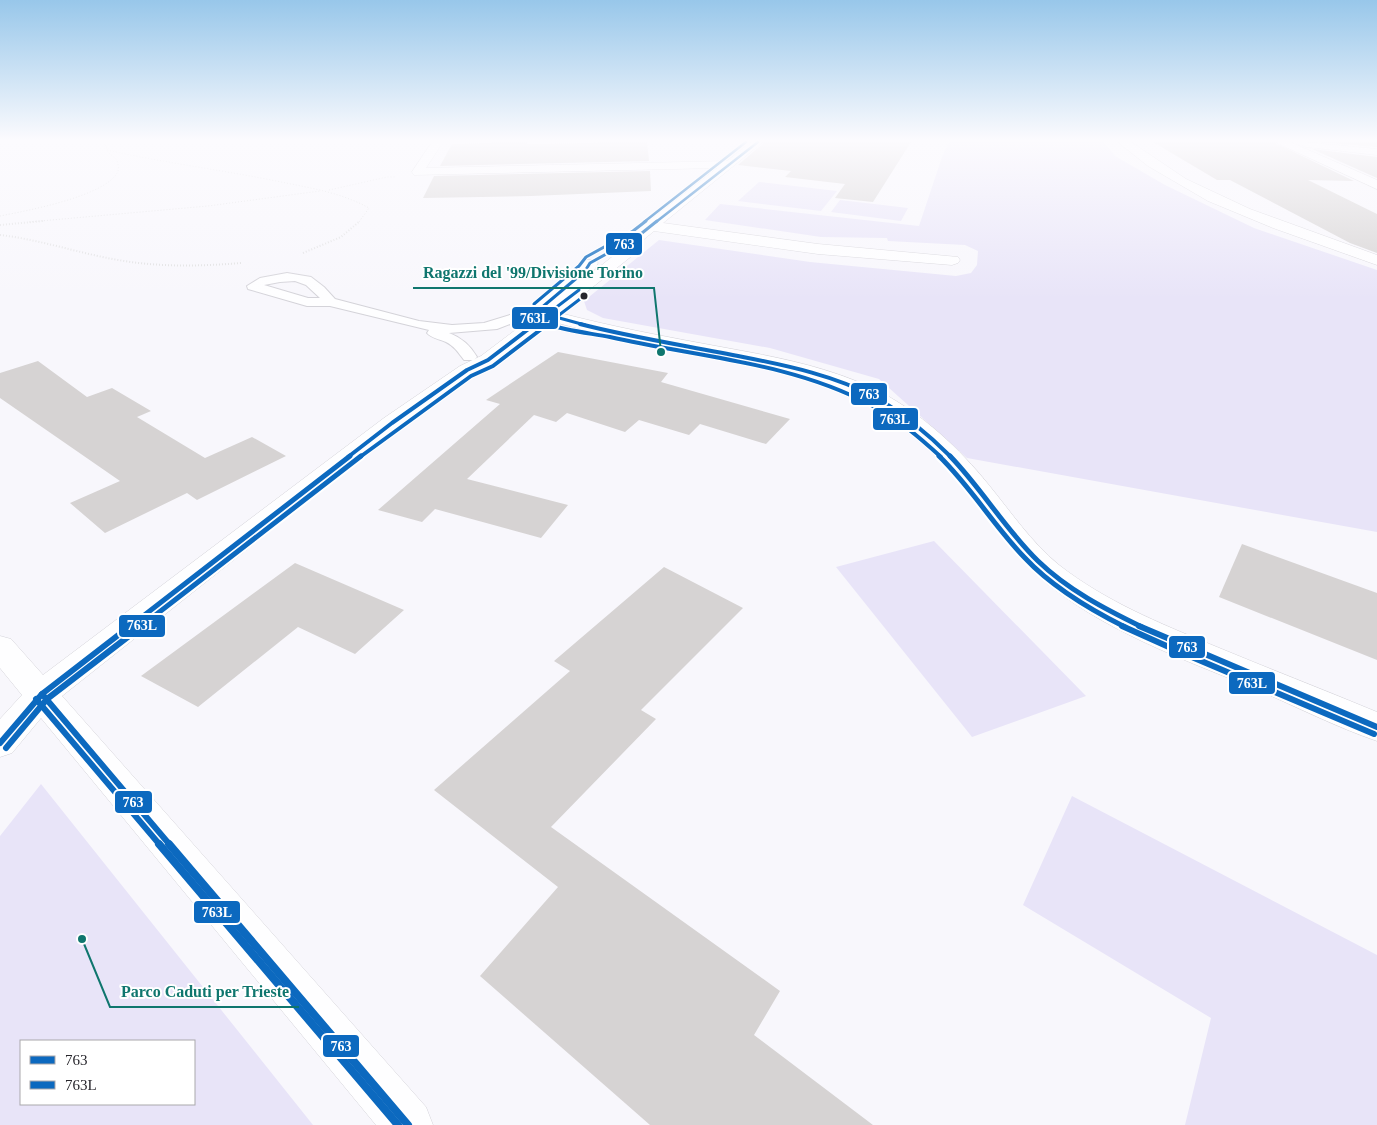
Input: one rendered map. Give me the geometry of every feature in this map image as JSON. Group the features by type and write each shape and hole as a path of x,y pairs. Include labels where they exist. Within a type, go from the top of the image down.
{"street":[{"path":"0,743 42,694 468,364 513,318 590,263 644,231 691,194"},
{"path":"1209,194 1290,230 1377,260"},
{"path":"644,231 818,249 952,260"},
{"path":"468,364 488,360 628,252 644,231"},
{"path":"590,263 585,271 540,309 541,313 621,333 788,365 842,382 879,400 900,414 951,458 978,488 1025,549 1075,590 1114,613 1158,635 1377,726"},
{"path":"0,647 408,1125"}],"lane":[{"path":"330,302 313,284 300,278 270,280 253,286 307,302 330,302 419,325 468,329 497,325 513,318"},
{"path":"419,325 422,328 458,342 466,351 468,364"}],"path":[{"path":"0,216 43,208 80,194"},
{"path":"0,225 208,206 298,194"},
{"path":"302,253 340,238 361,222 369,208 356,201 336,194"},
{"path":"0,235 25,237 130,262 172,266 247,262"}],"shaded area":[{"path":"745,194 834,194 821,211 738,201"},
{"path":"930,194 1185,194 1254,228 1377,270 1377,532 967,458 879,379 770,348 603,318 587,310 584,301 659,240 810,262 956,276 971,273 977,265 978,251 965,245 888,241 887,238 821,237 705,220 720,204 919,226"},
{"path":"840,200 908,208 901,221 831,212"},
{"path":"934,541 1086,696 972,737 836,567"},
{"path":"41,784 313,1125 0,1125 0,836"},
{"path":"1072,796 1377,955 1377,1125 1185,1125 1211,1018 1023,905"}],"building":[{"path":"425,194 567,194 531,196 423,198"},
{"path":"838,194 878,194 873,202 835,198"},
{"path":"1258,194 1337,194 1377,214 1377,253 1350,243"},
{"path":"558,352 668,373 661,382 790,419 766,444 700,424 689,435 639,420 625,432 567,413 556,422 534,415 467,479 568,505 541,538 435,509 422,522 378,510 500,404 486,400"},
{"path":"38,361 87,397 112,388 151,411 137,417 205,458 252,437 286,456 197,500 187,493 105,533 70,503 120,481 0,398 0,373"},
{"path":"1242,544 1377,593 1377,660 1219,597"},
{"path":"295,563 404,610 355,654 298,627 198,707 141,676"},
{"path":"664,567 743,608 641,710 656,719 551,827 780,991 754,1035 873,1125 650,1125 480,976 558,887 434,790 570,671 554,661"}],"transit line":[{"name":"763L","path":"679,194 633,231 586,257 579,266 534,304 535,318 550,325 566,329 772,370 839,390 870,404 914,433 940,457 964,483 1024,558 1044,576 1080,602 1099,614 1159,643 1374,734"},
{"name":"763","path":"691,194 637,237 590,263 585,271 540,309 541,313 652,340 799,369 838,381 876,398 905,417 945,451 980,490 1029,552 1048,570 1083,595 1121,617 1160,636 1377,727"},
{"name":"763","path":"0,743 42,694 392,423 467,370 488,360 579,290"},
{"name":"763L","path":"6,748 47,699 396,429 471,376 493,366 584,296"},
{"name":"763","path":"42,694 408,1125"},
{"name":"763L","path":"36,699 398,1125"}],"place":[{"name":"Ragazzi del '99/Divisione Torino","path":"661,352"},
{"name":"Parco Caduti per Trieste","path":"82,939"}]}
